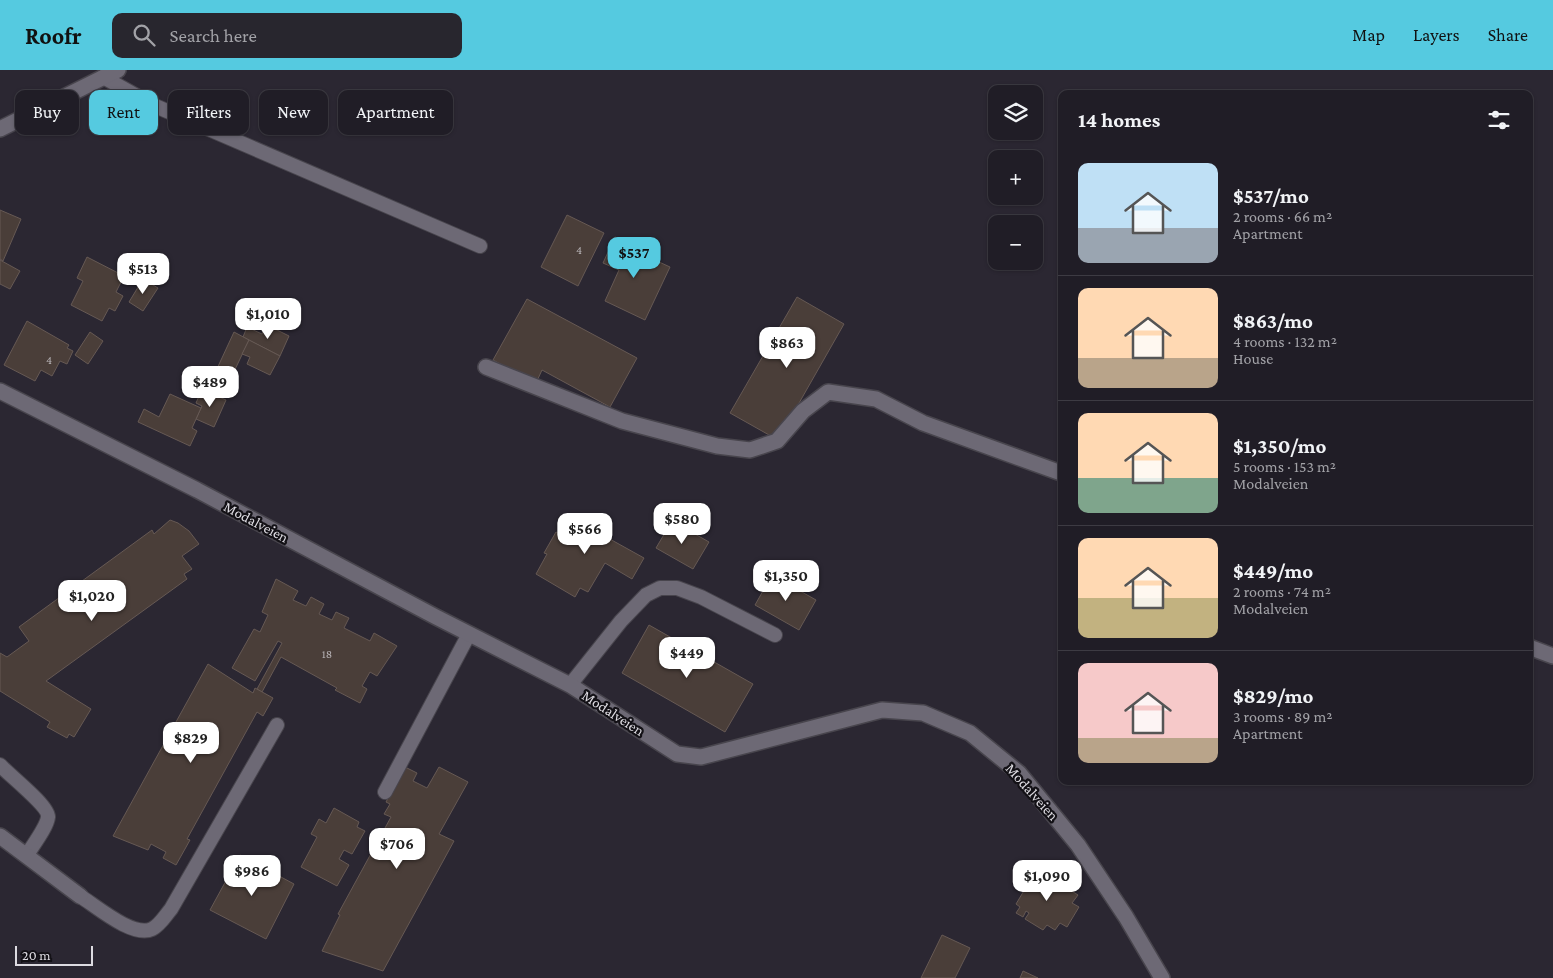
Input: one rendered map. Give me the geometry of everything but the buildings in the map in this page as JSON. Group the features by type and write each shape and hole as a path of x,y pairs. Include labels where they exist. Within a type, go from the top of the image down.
{"street":[{"path":"0,129 118,70"},
{"path":"486,367 622,421 717,446 750,450 777,441 803,412 828,392 876,399 923,423 1058,472"},
{"name":"Modalveien","path":"0,391 197,490 468,634 570,685 677,754 701,757 882,710 923,713 970,733 1019,772 1078,845 1126,917 1162,978"},
{"path":"1533,648 1553,656"},
{"path":"0,836 80,896"}],"lane":[{"path":"103,77 153,105 480,246"},
{"path":"570,685 621,621 646,595 660,588 677,588 701,597 774,634"},
{"path":"385,792 468,634"},
{"path":"80,896 125,926 139,930 151,929 159,924 171,909 277,725"},
{"path":"0,765 46,808 48,816 45,827 27,855"}]}
